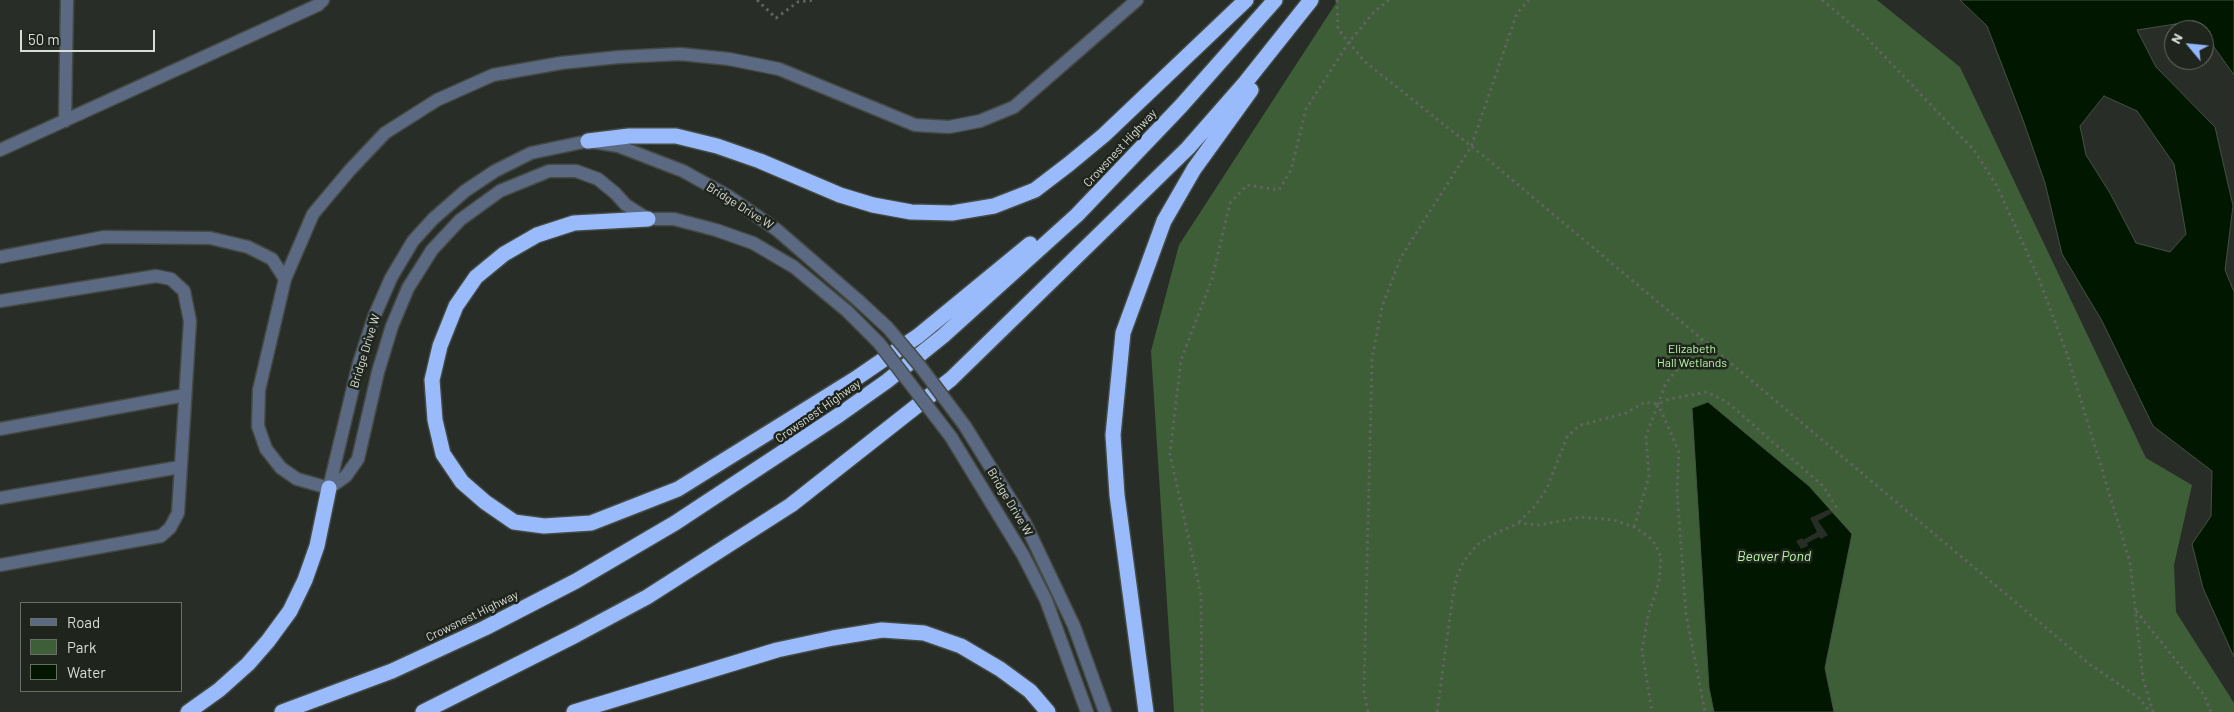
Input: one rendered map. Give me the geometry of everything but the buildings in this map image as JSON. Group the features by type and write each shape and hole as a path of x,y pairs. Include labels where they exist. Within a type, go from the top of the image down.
{"highway":[{"path":"588,140 629,136 676,136 716,146 760,161 840,195 873,205 911,212 952,212 994,206 1035,190 1069,164 1104,135 1246,0"},
{"name":"Crowsnest Highway","path":"282,712 392,671 485,628 576,581 675,523 773,460 887,381 943,336 1077,215 1181,106 1274,0"},
{"path":"423,712 568,640 647,597 791,506 952,379 1188,148 1245,83 1311,0"},
{"path":"1146,712 1118,495 1113,435 1123,332 1164,221 1177,198 1218,134 1318,0"},
{"path":"648,219 574,223 536,235 504,254 476,276 456,306 440,346 432,380 435,420 443,454 462,482 485,502 514,522 544,526 591,523 678,489 918,336 1118,172"},
{"path":"188,712 219,690 248,664 290,611 305,580 317,546 329,488"},
{"path":"574,712 777,650 882,630 924,633 961,646 1000,669 1030,691 1048,712"}],"street":[{"path":"65,120 67,0"},
{"path":"0,150 320,3 334,0"},
{"path":"648,219 626,205 598,179 576,171 549,171 500,191 460,220 432,250 408,288 386,344 358,459 346,476 329,488 297,479 281,468 266,449 258,426 259,390 284,279 313,214 385,132 437,100 493,75 561,63 618,57 680,54 729,59 779,69 916,125 950,127 980,121 1014,107 1137,0"},
{"name":"Bridge Drive W","path":"329,488 359,363 374,316 391,278 413,242 433,219 465,191 496,171 531,153 588,140 618,146 646,155 728,196 791,240 888,328 920,366 965,426 1025,524 1074,626 1104,712"},
{"name":"Bridge Drive W","path":"648,219 674,219 716,230 753,243 794,267 847,311 879,343 951,437 992,502 1042,593 1087,712"},
{"path":"1,254 104,237 210,238 248,247 272,259 284,279"},
{"path":"0,301 156,276 172,279 184,291 190,321 178,513 170,528 161,536 0,565"},
{"path":"0,429 185,395"},
{"path":"0,498 180,467"}],"path":[{"path":"757,0 776,18 798,2 814,0"},
{"path":"1337,0 1338,29 1364,61 1471,147 2088,662 2139,698 2151,712"},
{"path":"1202,712 1200,596 1170,454 1181,360 1212,279 1230,203 1247,185 1279,190 1291,170 1306,109 1349,42 1374,12 1389,0"},
{"path":"1368,712 1364,691 1372,359 1382,307 1401,257 1471,147 1517,13 1529,0"},
{"path":"1822,0 1864,34 1974,150 1997,186 2039,278 2066,354 2130,562 2143,679 2151,712"},
{"path":"1634,527 1649,477 1646,436 1666,383 1702,339"},
{"path":"1437,712 1453,595 1457,576 1464,561 1476,546 1492,535 1519,523 1535,506 1547,488 1567,437 1581,425 1626,413 1645,402 1658,404 1669,399 1707,392 1716,394 1823,486 1836,507 1831,510"},
{"path":"1658,404 1679,452 1677,491 1686,614 1705,712"},
{"path":"1519,523 1539,525 1581,517 1614,520 1634,527 1656,544 1661,557 1658,582 1648,616 1642,650 1652,712"},
{"path":"2135,610 2204,695 2211,712"}],"green space":[{"name":"Elizabeth Hall Wetlands","path":"1338,0 1877,0 1960,67 2146,458 2192,485 2174,565 2176,612 2234,703 2234,712 1174,712 1151,351 1179,245"}],"water":[{"path":"1960,0 2234,0 2234,75 2214,47 2214,20 2164,20 2164,26 2137,30 2156,67 2215,127 2233,206 2225,270 2234,292 2234,657 2203,588 2192,544 2211,516 2212,471 2153,426 2102,321 2062,254 2045,183 1987,26","holes":["2104,96 2137,111 2174,164 2186,234 2170,252 2136,243 2110,193 2086,155 2080,126"]},
{"name":"Beaver Pond","path":"1708,402 1809,486 1852,534 1825,668 1834,712 1714,712 1709,688 1692,408"}],"pier":[{"path":"1830,509 1832,513 1818,521 1828,535 1807,543 1808,546 1801,549 1796,541 1802,538 1803,540 1817,532 1810,518"}]}
